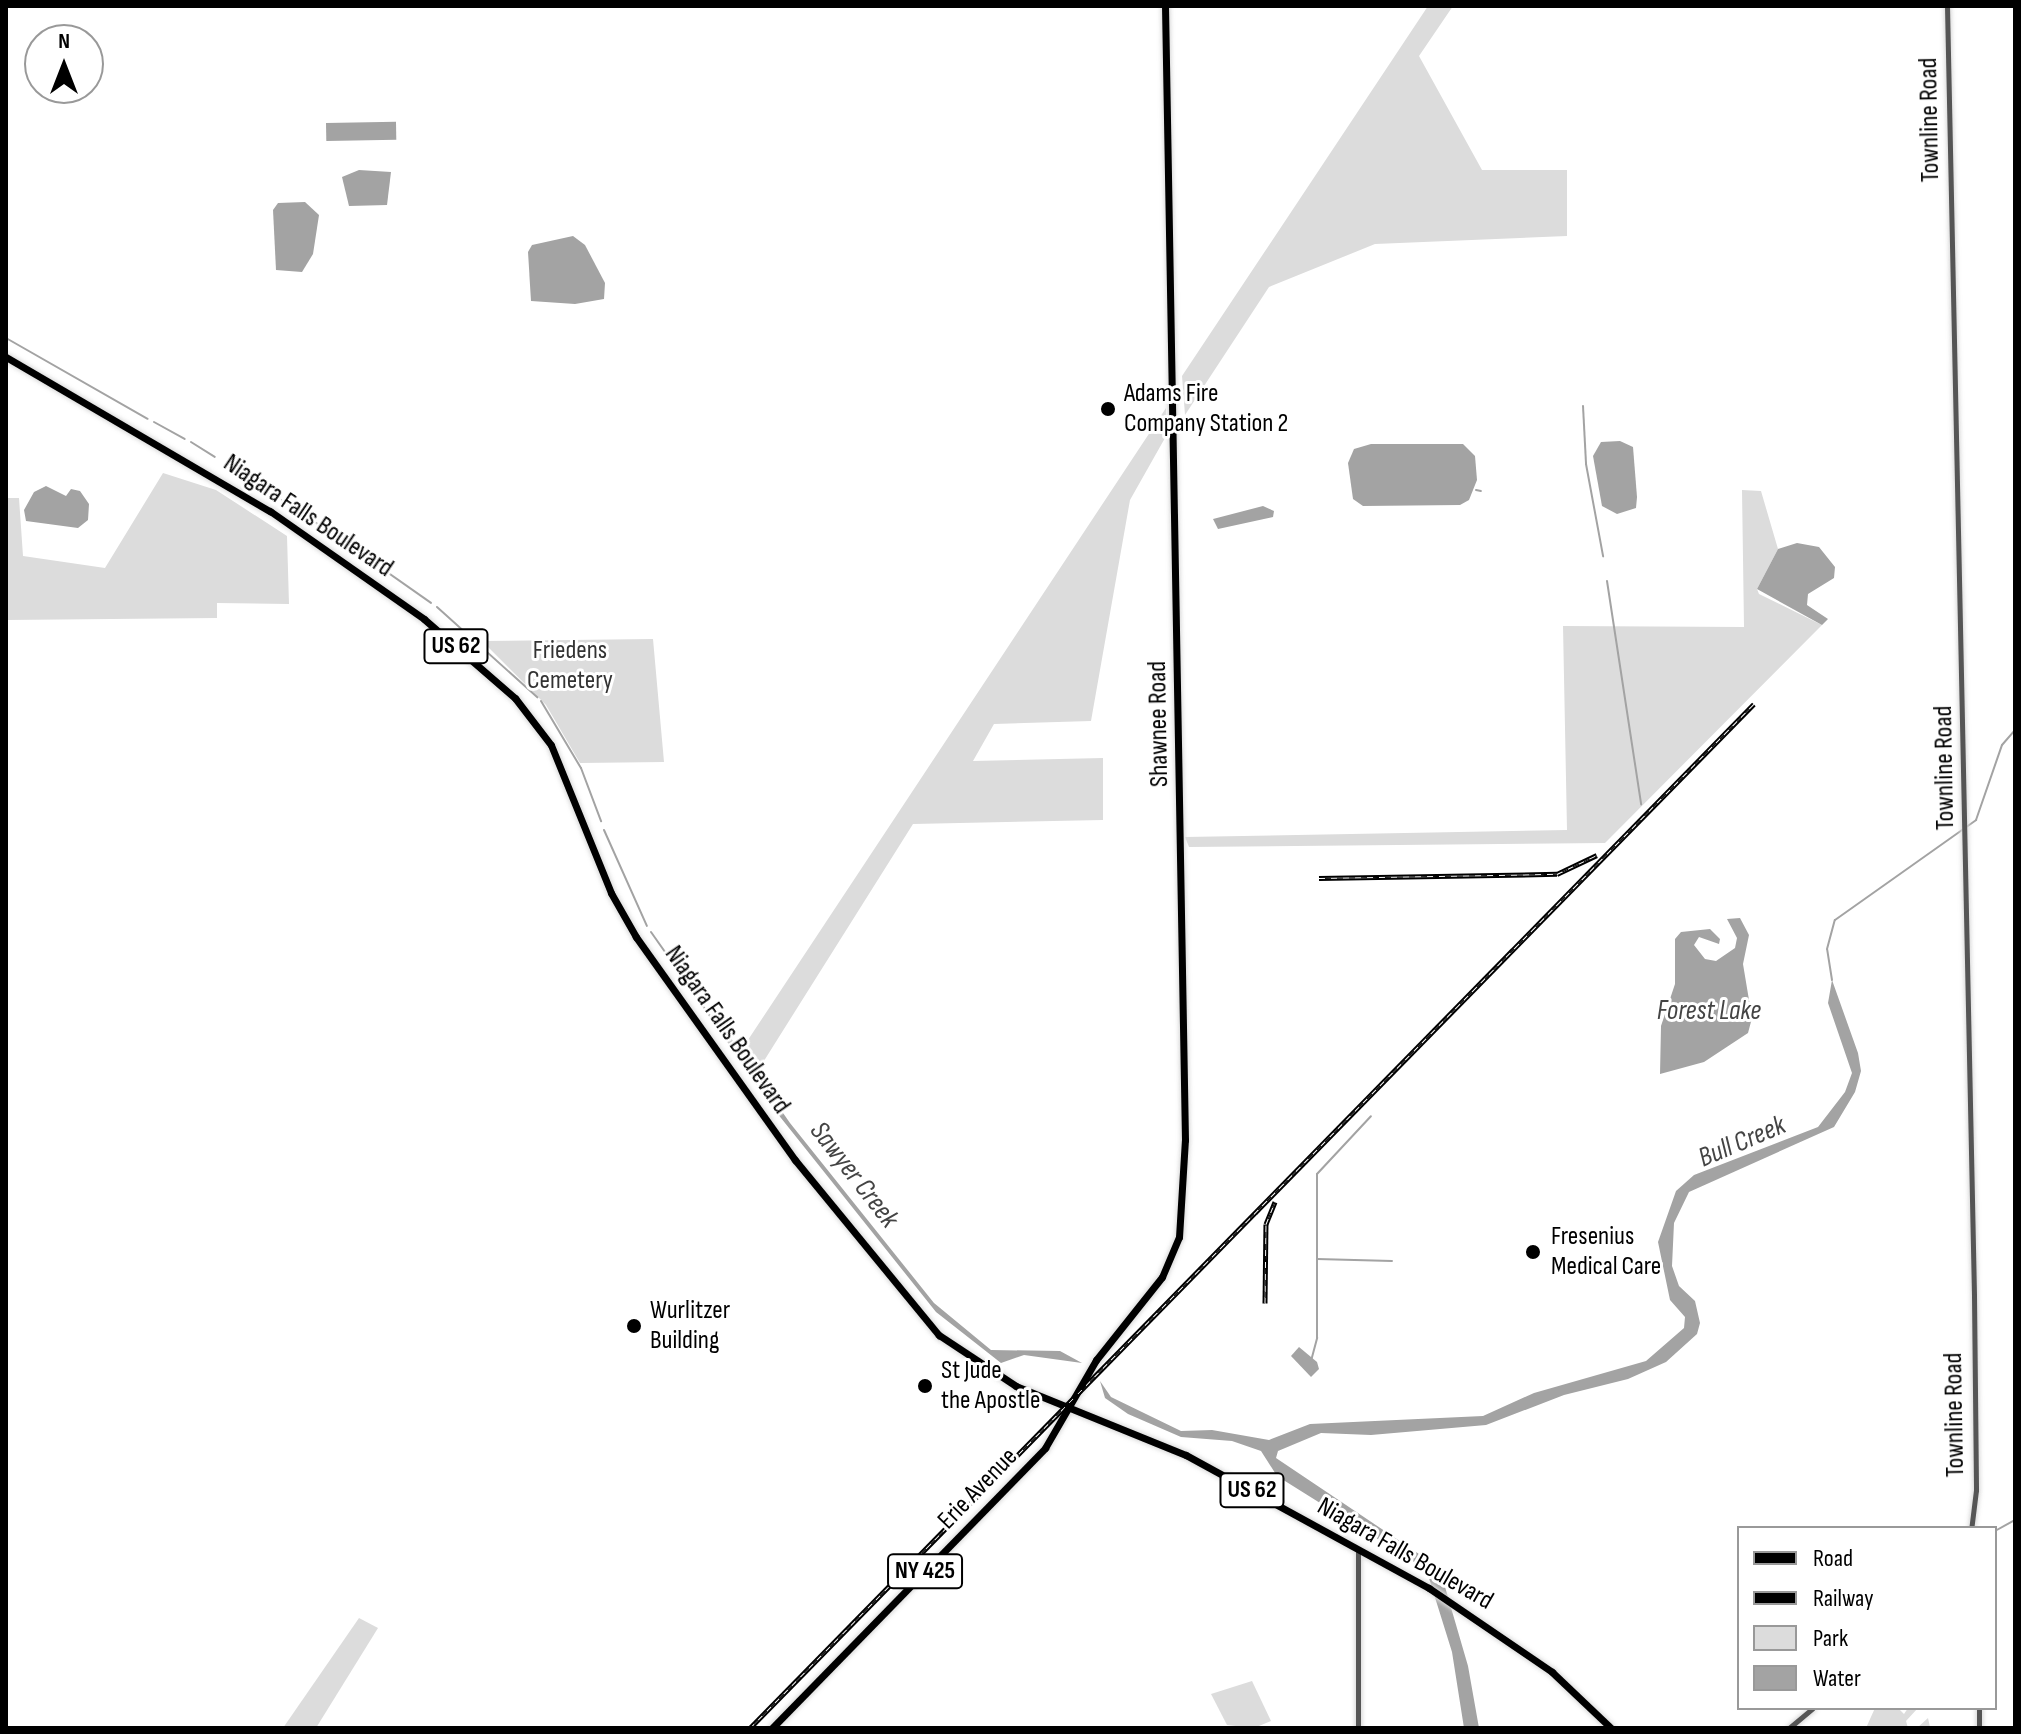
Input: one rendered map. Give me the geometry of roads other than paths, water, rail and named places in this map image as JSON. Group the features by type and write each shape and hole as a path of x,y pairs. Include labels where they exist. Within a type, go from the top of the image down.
{"main road":[{"name":"Shawnee Road","path":"1069,1407 1096,1360 1162,1277 1175,1250 1184,1211 1165,6"},
{"name":"Niagara Falls Boulevard","path":"6,357 270,511 424,619 515,698 551,745 629,925 802,1170 939,1335 998,1377 1186,1455 1429,1588 1552,1672 1611,1728"},
{"name":"Erie Avenue","path":"772,1728 1045,1448 1069,1407"}],"street":[{"name":"Townline Road","path":"1947,6 1966,818 1976,1479 1971,1526"},
{"path":"1358,1548 1358,1728"},
{"path":"1789,1728 1811,1710"}],"water":[{"path":"396,122 396,140 326,141 326,123"},
{"path":"359,170 391,172 387,205 349,206 342,177"},
{"path":"305,202 319,215 313,254 302,272 276,270 273,210 278,203"},
{"path":"573,236 585,245 605,283 604,299 575,304 531,301 528,252 532,245"},
{"path":"1620,441 1633,447 1637,497 1636,508 1617,514 1602,506 1593,456 1601,442"},
{"path":"1371,444 1463,444 1475,456 1477,480 1469,500 1460,505 1363,506 1353,499 1348,463 1354,449"},
{"path":"46,486 66,496 71,489 80,491 89,504 88,520 78,528 26,521 24,510 34,492"},
{"path":"1263,506 1274,511 1273,517 1218,529 1213,519"},
{"path":"1797,543 1819,547 1835,567 1834,578 1808,594 1807,605 1828,619 1822,625 1757,589 1778,549"},
{"name":"Forest Lake","path":"1740,918 1749,935 1743,964 1752,1018 1748,1033 1704,1062 1660,1074 1661,1026 1675,984 1675,939 1681,932 1710,929 1720,939 1719,944 1699,937 1694,945 1705,959 1716,961 1735,948 1737,938 1727,919"},
{"path":"1832,980 1858,1053 1861,1071 1855,1092 1834,1127 1689,1192 1674,1223 1672,1266 1679,1286 1695,1301 1700,1323 1697,1334 1666,1362 1628,1379 1564,1395 1486,1425 1371,1435 1321,1433 1278,1451 1276,1458 1419,1554 1443,1580 1468,1666 1479,1728 1464,1728 1452,1652 1428,1575 1419,1565 1277,1476 1261,1451 1232,1441 1181,1437 1128,1414 1105,1398 1100,1381 1111,1397 1181,1431 1212,1430 1269,1440 1310,1424 1483,1416 1534,1393 1646,1361 1684,1328 1685,1317 1670,1300 1658,1242 1676,1191 1694,1175 1818,1127 1845,1092 1852,1073 1828,1003"},
{"path":"728,1034 790,1123 934,1303 991,1350 1060,1351 1082,1363 1024,1355 1001,1363 936,1312 769,1103 724,1037"},
{"path":"1299,1347 1317,1362 1319,1369 1311,1377 1291,1356"}],"waterway":[{"name":"Sawyer Creek","path":"6,338 148,419"},
{"path":"1583,406 1586,464 1603,556"},
{"name":"Sawyer Creek","path":"154,422 185,439"},
{"name":"Sawyer Creek","path":"191,442 215,457"},
{"name":"Sawyer Creek","path":"226,464 275,496"},
{"path":"1476,490 1481,491"},
{"name":"Sawyer Creek","path":"282,500 343,541"},
{"name":"Sawyer Creek","path":"350,546 431,603"},
{"path":"1607,581 1641,804"},
{"name":"Sawyer Creek","path":"437,607 537,697"},
{"name":"Sawyer Creek","path":"541,701 581,768 601,821"},
{"name":"Bull Creek","path":"1832,980 1827,949 1835,920 1976,820 2002,745 2015,730"},
{"name":"Sawyer Creek","path":"604,830 647,926"},
{"name":"Sawyer Creek","path":"651,932 724,1036"},
{"path":"1311,1361 1317,1338 1317,1174 1371,1116"},
{"path":"1317,1259 1392,1261"},
{"path":"1997,1530 2015,1520"}],"railway":[{"path":"750,1728 1754,704"},
{"path":"1319,878 1557,874 1597,855"},
{"path":"1265,1303 1266,1224 1275,1202"}],"place":[{"name":"Adams Fire Company Station 2","path":"1108,409"},
{"name":"Fresenius Medical Care","path":"1533,1252"},
{"name":"Wurlitzer Building","path":"634,1326"},
{"name":"St Jude the Apostle","path":"925,1386"}],"park label":[{"name":"Friedens Cemetery","path":"570,666"}]}
